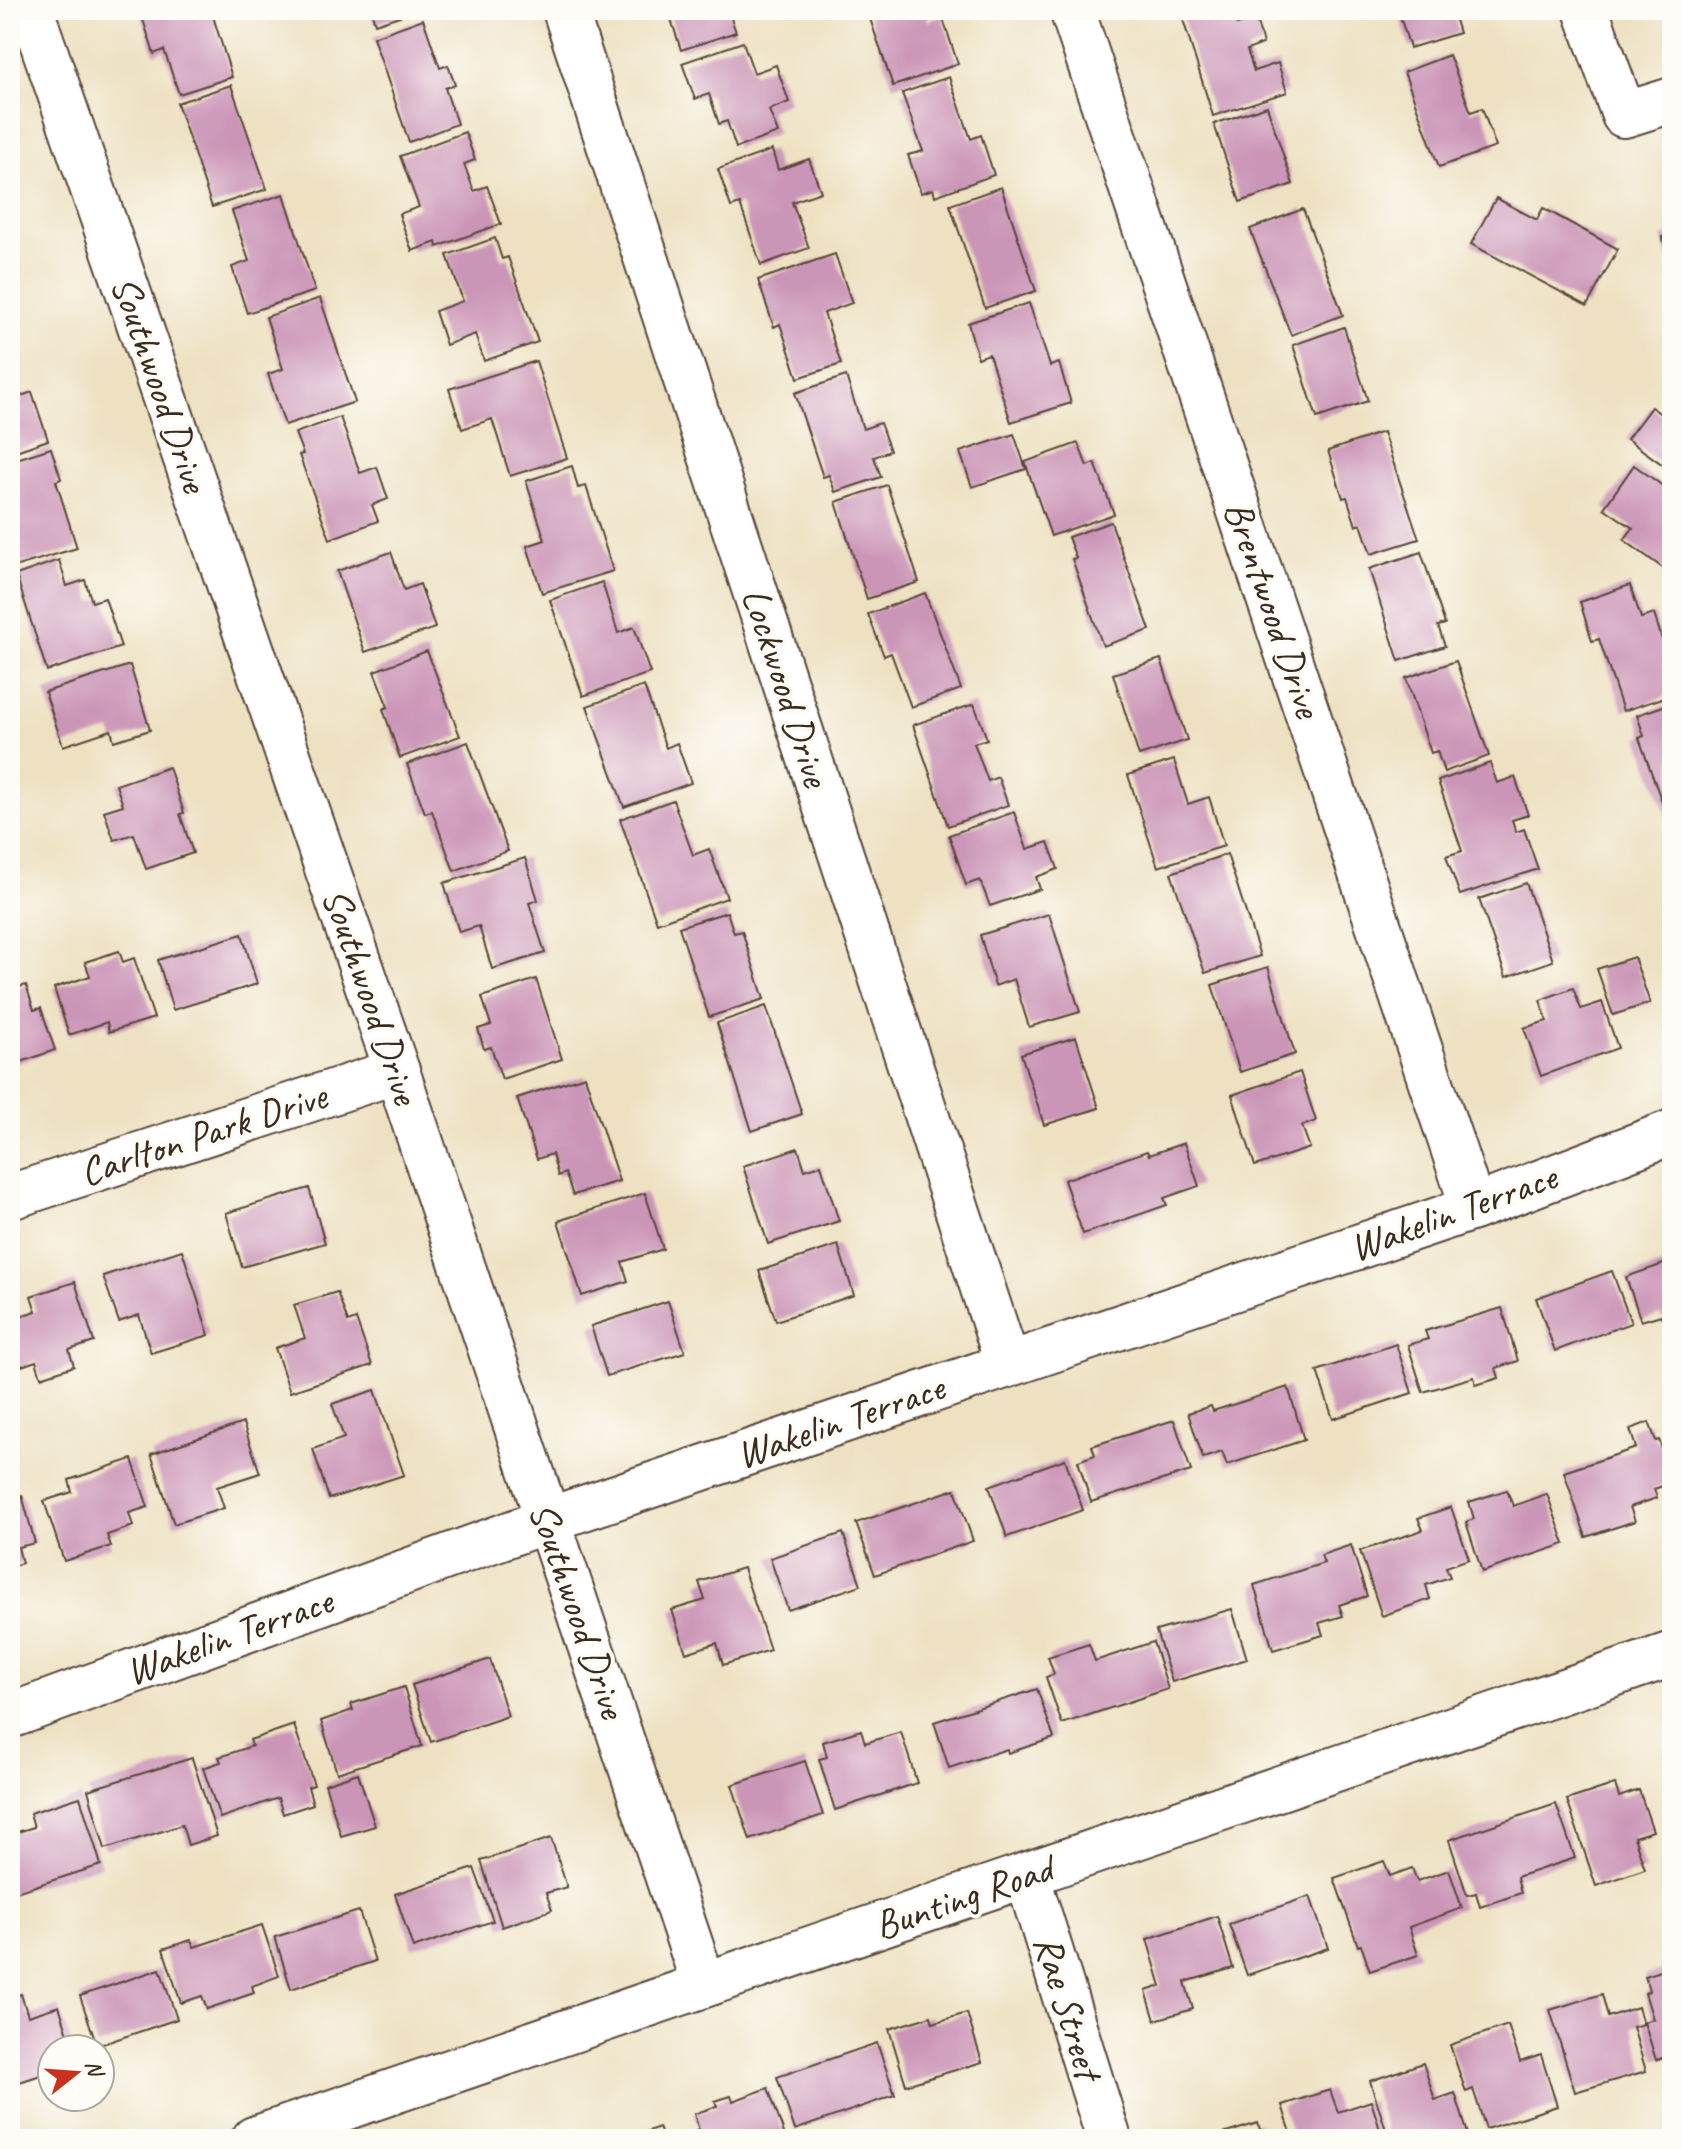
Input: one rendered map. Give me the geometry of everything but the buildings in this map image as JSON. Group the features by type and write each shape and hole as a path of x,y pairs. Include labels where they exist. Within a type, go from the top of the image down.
{"street":[{"name":"Southwood Drive","path":"31,10 397,1071 704,1985"},
{"name":"Lockwood Drive","path":"565,10 1008,1365"},
{"name":"Brentwood Drive","path":"1072,10 1473,1208"},
{"path":"1586,10 1624,115 1672,100"},
{"name":"Carlton Park Drive","path":"10,1197 397,1071"},
{"name":"Wakelin Terrace","path":"10,1716 548,1520 1473,1208 1672,1132"},
{"name":"Bunting Road","path":"254,2139 1672,1654"},
{"name":"Rae Street","path":"1027,1875 1109,2139"}]}
